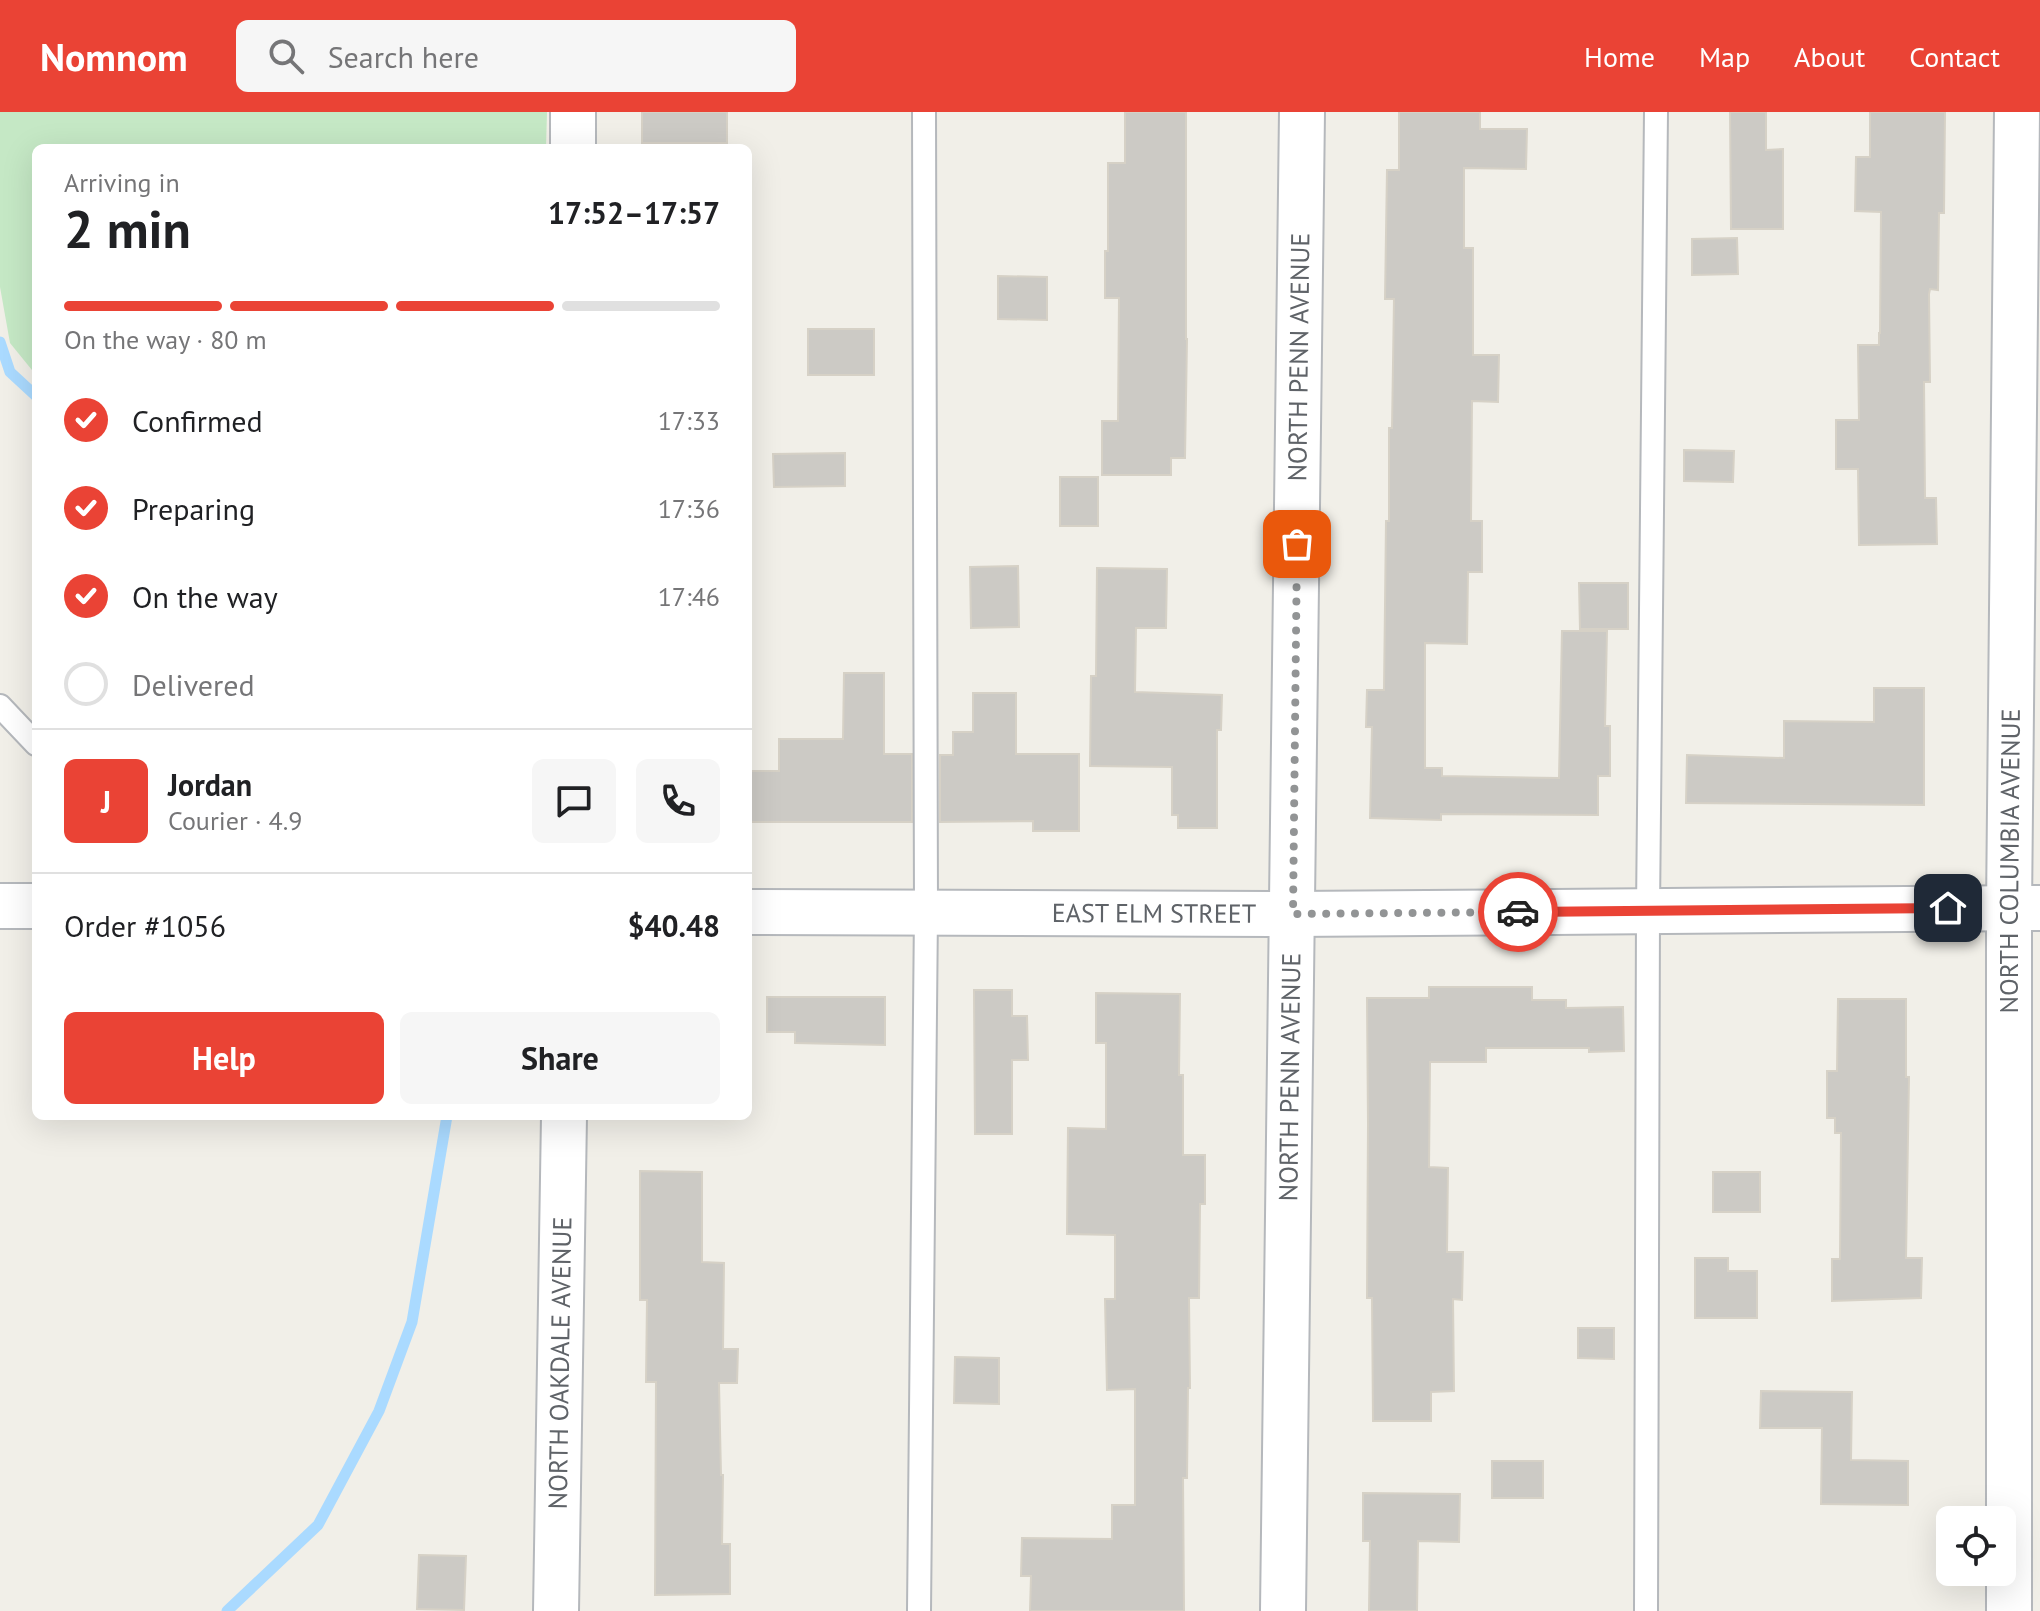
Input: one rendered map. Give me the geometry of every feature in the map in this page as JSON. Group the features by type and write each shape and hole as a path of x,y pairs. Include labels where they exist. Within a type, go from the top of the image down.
{"street":[{"path":"573,112 573,144"},
{"name":"NORTH PENN AVENUE","path":"1283,1611 1302,112"},
{"name":"NORTH COLUMBIA AVENUE","path":"2009,1611 2024,908 2017,112"},
{"path":"0,906 32,906"},
{"name":"EAST ELM STREET","path":"752,912 1293,914 2024,908"},
{"name":"NORTH OAKDALE AVENUE","path":"556,1611 564,1120"}],"lane":[{"path":"919,1611 926,912 924,112"},
{"path":"1646,1611 1648,910 1656,112"},
{"path":"0,706 32,740"}],"green space":[{"path":"0,112 547,112 546,144 32,144 32,370 10,343 0,287"}],"building":[{"path":"642,112 727,112 727,143 642,143"},
{"path":"1125,112 1186,112 1185,458 1171,458 1171,475 1102,475 1102,421 1118,421 1119,298 1105,298 1108,163 1125,163"},
{"path":"1399,112 1480,112 1480,129 1527,129 1526,169 1464,168 1464,248 1473,248 1473,355 1499,355 1498,402 1472,401 1471,521 1482,521 1482,572 1468,572 1467,644 1425,643 1425,768 1442,768 1442,776 1559,778 1562,631 1607,631 1605,726 1610,726 1610,776 1598,776 1598,815 1441,814 1441,820 1370,818 1372,727 1366,727 1367,690 1384,690 1386,521 1389,521 1389,428 1392,428 1394,299 1385,299 1387,170 1399,170"},
{"path":"1730,112 1766,112 1766,150 1783,149 1783,229 1731,229"},
{"path":"1870,112 1945,112 1944,213 1939,213 1938,290 1930,289 1929,294 1930,382 1924,382 1925,498 1936,498 1937,544 1859,545 1858,469 1836,469 1836,420 1859,420 1858,345 1879,345 1881,212 1855,211 1856,157 1870,157"},
{"path":"1737,238 1738,274 1692,275 1692,239"},
{"path":"998,276 1047,277 1047,320 998,319"},
{"path":"808,329 874,329 874,375 808,375"},
{"path":"1684,450 1734,451 1733,482 1684,481"},
{"path":"845,453 845,486 774,487 773,454"},
{"path":"1060,477 1098,477 1098,526 1060,526"},
{"path":"1018,566 1019,627 971,628 970,567"},
{"path":"1097,568 1167,569 1166,628 1136,628 1135,692 1222,695 1221,730 1217,730 1217,828 1178,828 1178,815 1172,815 1172,767 1090,766 1091,676 1096,676"},
{"path":"1579,583 1628,583 1628,629 1580,629"},
{"path":"844,673 884,673 884,754 912,754 912,822 752,822 752,771 779,771 779,739 843,739"},
{"path":"1874,688 1924,688 1924,805 1686,803 1687,755 1784,758 1784,721 1874,722"},
{"path":"973,693 1016,693 1016,754 1079,754 1079,831 1033,831 1033,821 940,822 940,755 953,755 953,732 973,732"},
{"path":"1429,987 1532,987 1532,1000 1566,1000 1566,1008 1623,1007 1624,1051 1486,1048 1486,1062 1430,1062 1429,1167 1448,1168 1447,1252 1463,1252 1462,1300 1453,1299 1454,1391 1431,1392 1431,1421 1373,1421 1372,1298 1367,1298 1367,998 1429,998"},
{"path":"974,990 1012,990 1012,1016 1027,1016 1028,1060 1012,1060 1012,1134 975,1134"},
{"path":"1096,993 1180,994 1179,1075 1183,1075 1183,1155 1205,1155 1205,1204 1200,1204 1199,1298 1189,1298 1187,1478 1183,1478 1184,1611 1030,1611 1031,1576 1021,1576 1022,1538 1112,1539 1112,1505 1135,1505 1135,1389 1107,1390 1105,1299 1115,1299 1115,1235 1067,1234 1068,1128 1106,1129 1106,1043 1096,1043"},
{"path":"767,997 885,997 885,1045 795,1043 795,1032 767,1032"},
{"path":"1838,999 1906,999 1906,1077 1909,1077 1906,1258 1922,1258 1921,1298 1832,1301 1832,1259 1840,1259 1841,1133 1835,1133 1835,1118 1827,1118 1827,1071 1837,1071"},
{"path":"640,1171 702,1172 702,1262 724,1263 723,1349 738,1349 737,1383 719,1383 722,1544 730,1544 730,1594 655,1595 656,1382 646,1382 647,1300 640,1300"},
{"path":"1713,1172 1760,1172 1760,1212 1713,1212"},
{"path":"1695,1258 1728,1258 1728,1271 1757,1271 1757,1318 1695,1318"},
{"path":"1578,1328 1614,1328 1614,1359 1578,1358"},
{"path":"955,1357 999,1358 999,1404 954,1403"},
{"path":"1761,1391 1852,1392 1851,1460 1908,1461 1908,1505 1821,1504 1822,1428 1760,1428"},
{"path":"1492,1461 1543,1461 1543,1498 1492,1498"},
{"path":"1363,1493 1460,1494 1459,1542 1418,1541 1417,1611 1369,1611 1370,1541 1363,1541"},
{"path":"419,1555 466,1556 464,1610 417,1609"}],"waterway":[{"path":"0,342 10,372 32,392"},
{"path":"227,1611 318,1525 379,1411 412,1322 446,1120"}],"way so far":[{"path":"1297,544 1293,914 1518,912"}],"route":[{"path":"1518,912 1948,908"}]}
